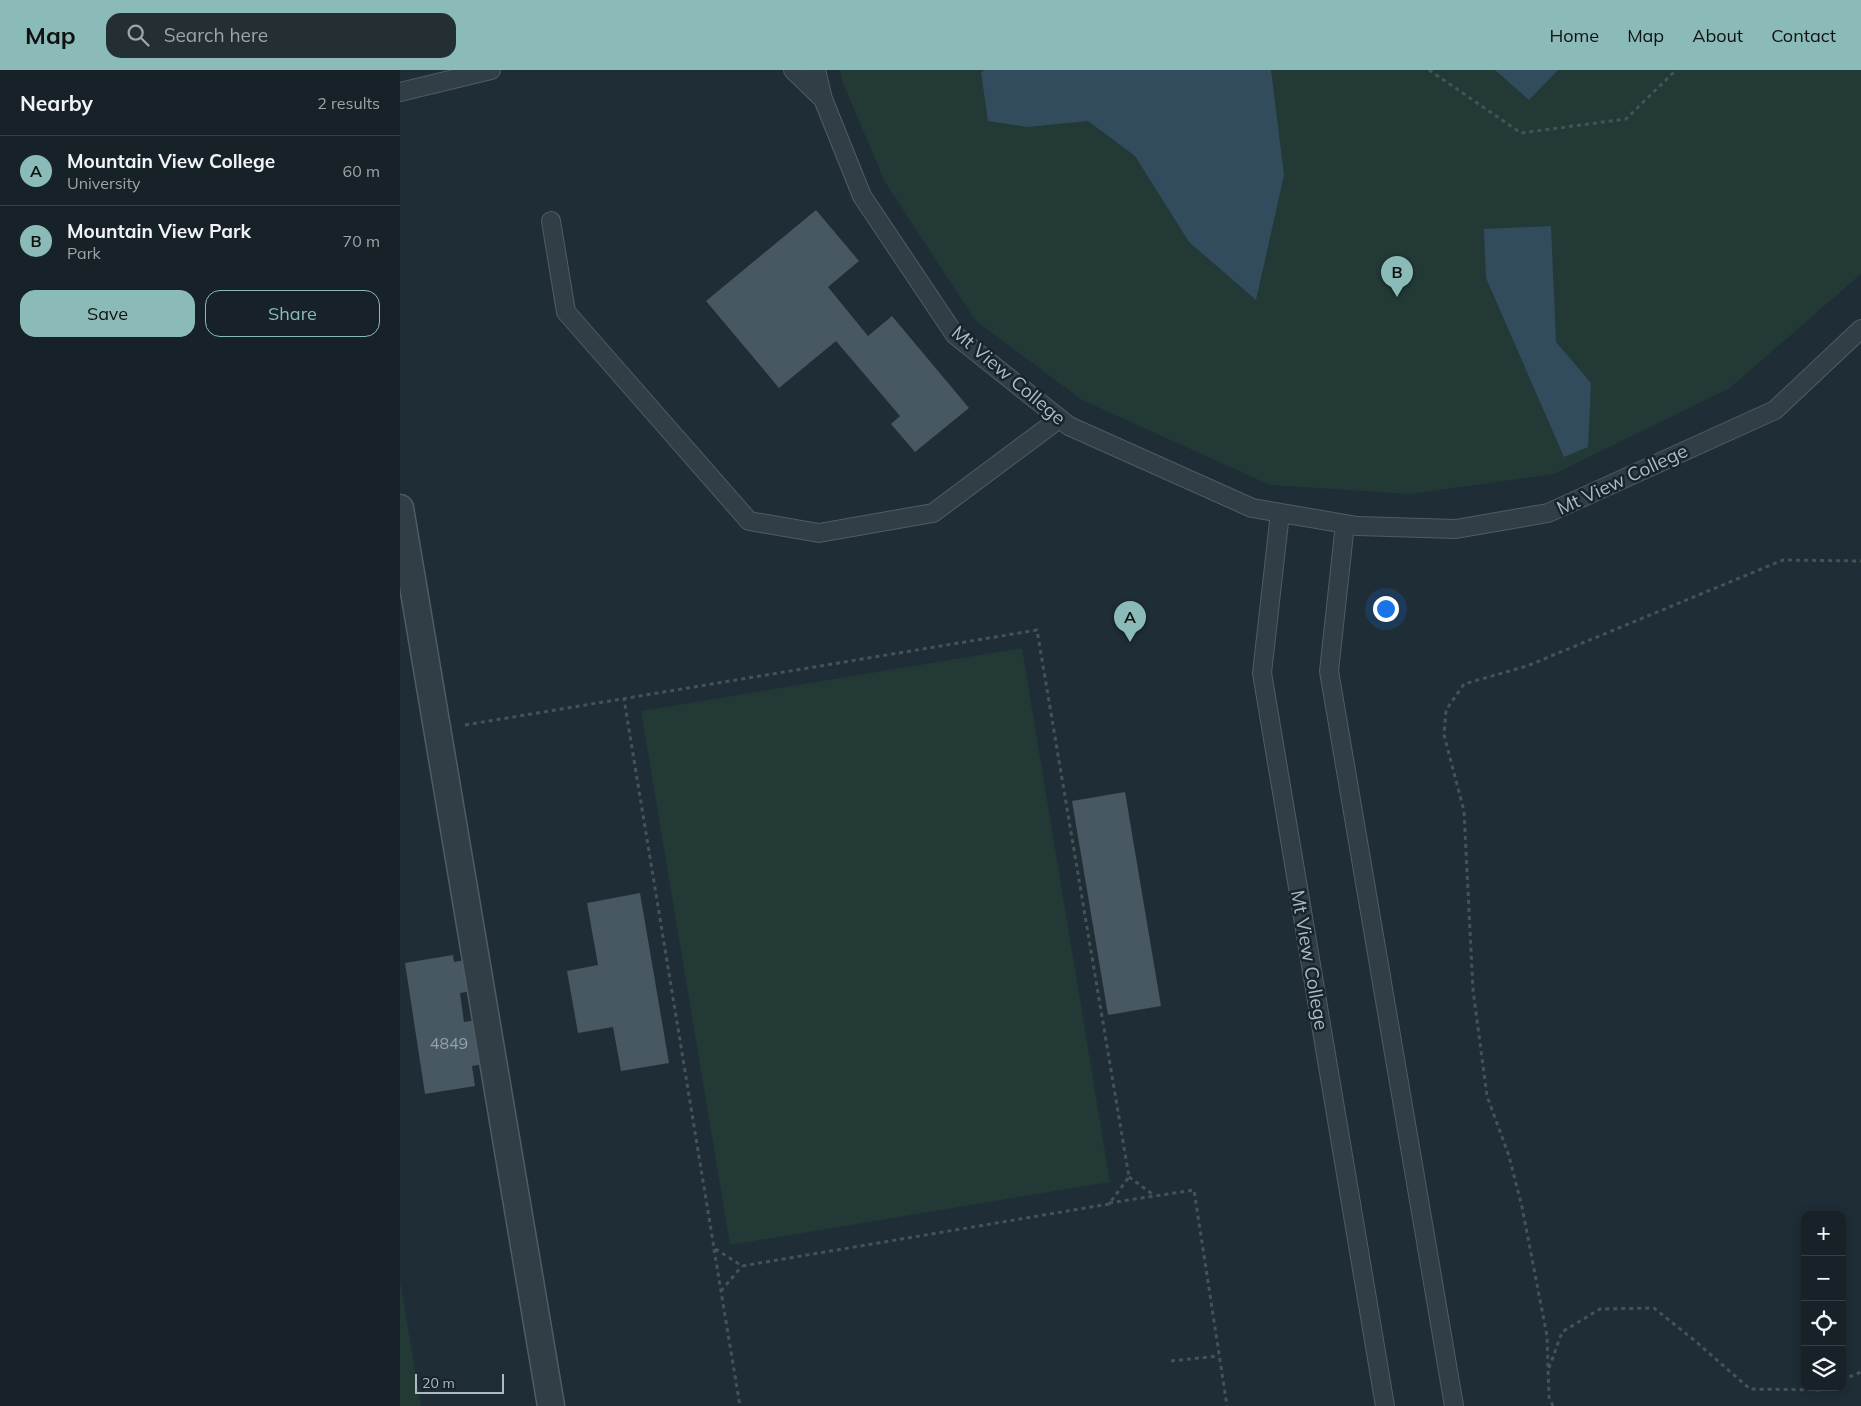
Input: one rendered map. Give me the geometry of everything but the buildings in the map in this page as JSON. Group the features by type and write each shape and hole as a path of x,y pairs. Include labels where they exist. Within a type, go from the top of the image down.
{"street":[{"path":"400,508 551,1406"}],"lane":[{"path":"400,92 491,70"},
{"name":"Mt View College","path":"794,70 823,99"},
{"name":"Mt View College","path":"816,70 823,99 862,196 955,334 1069,426 1252,508 1357,526 1456,529 1548,513 1775,410 1861,329"},
{"path":"551,220 566,312 749,521 819,533 933,513 1059,419"},
{"name":"Mt View College","path":"1280,513 1262,673 1386,1406"},
{"path":"1345,524 1329,671 1454,1406"}],"path":[{"path":"1429,70 1521,133 1626,119 1676,70"},
{"path":"1553,1406 1549,1397 1547,1336 1522,1207 1508,1156 1487,1096 1473,990 1464,811 1444,735 1446,710 1464,684 1527,666 1783,560 1861,561"},
{"path":"437,730 1037,630 1129,1178 1156,1196"},
{"path":"624,699 740,1406"},
{"path":"1109,1204 1129,1178"},
{"path":"721,1292 742,1266 1194,1190 1227,1406"},
{"path":"714,1248 742,1266"},
{"path":"1548,1370 1562,1332 1600,1309 1654,1308 1750,1389 1801,1390"},
{"path":"1171,1362 1219,1356"},
{"path":"1846,1378 1861,1372"}],"green space":[{"path":"840,70 1861,70 1861,274 1730,388 1554,474 1410,494 1270,485 1082,400 975,320 885,182 842,81"},
{"path":"1022,648 1110,1182 730,1245 641,711"},
{"path":"400,1281 421,1406 400,1406"}],"water":[{"path":"985,70 1271,70 1284,175 1256,300 1189,242 1135,156 1088,121 1027,127 988,121 981,72"},
{"path":"1495,70 1558,70 1529,100"},
{"path":"1551,226 1556,342 1591,383 1588,447 1564,457 1486,278 1484,229"}],"place":[{"name":"Mountain View Park","path":"1397,297"},
{"name":"Mountain View College","path":"1130,642"}]}
